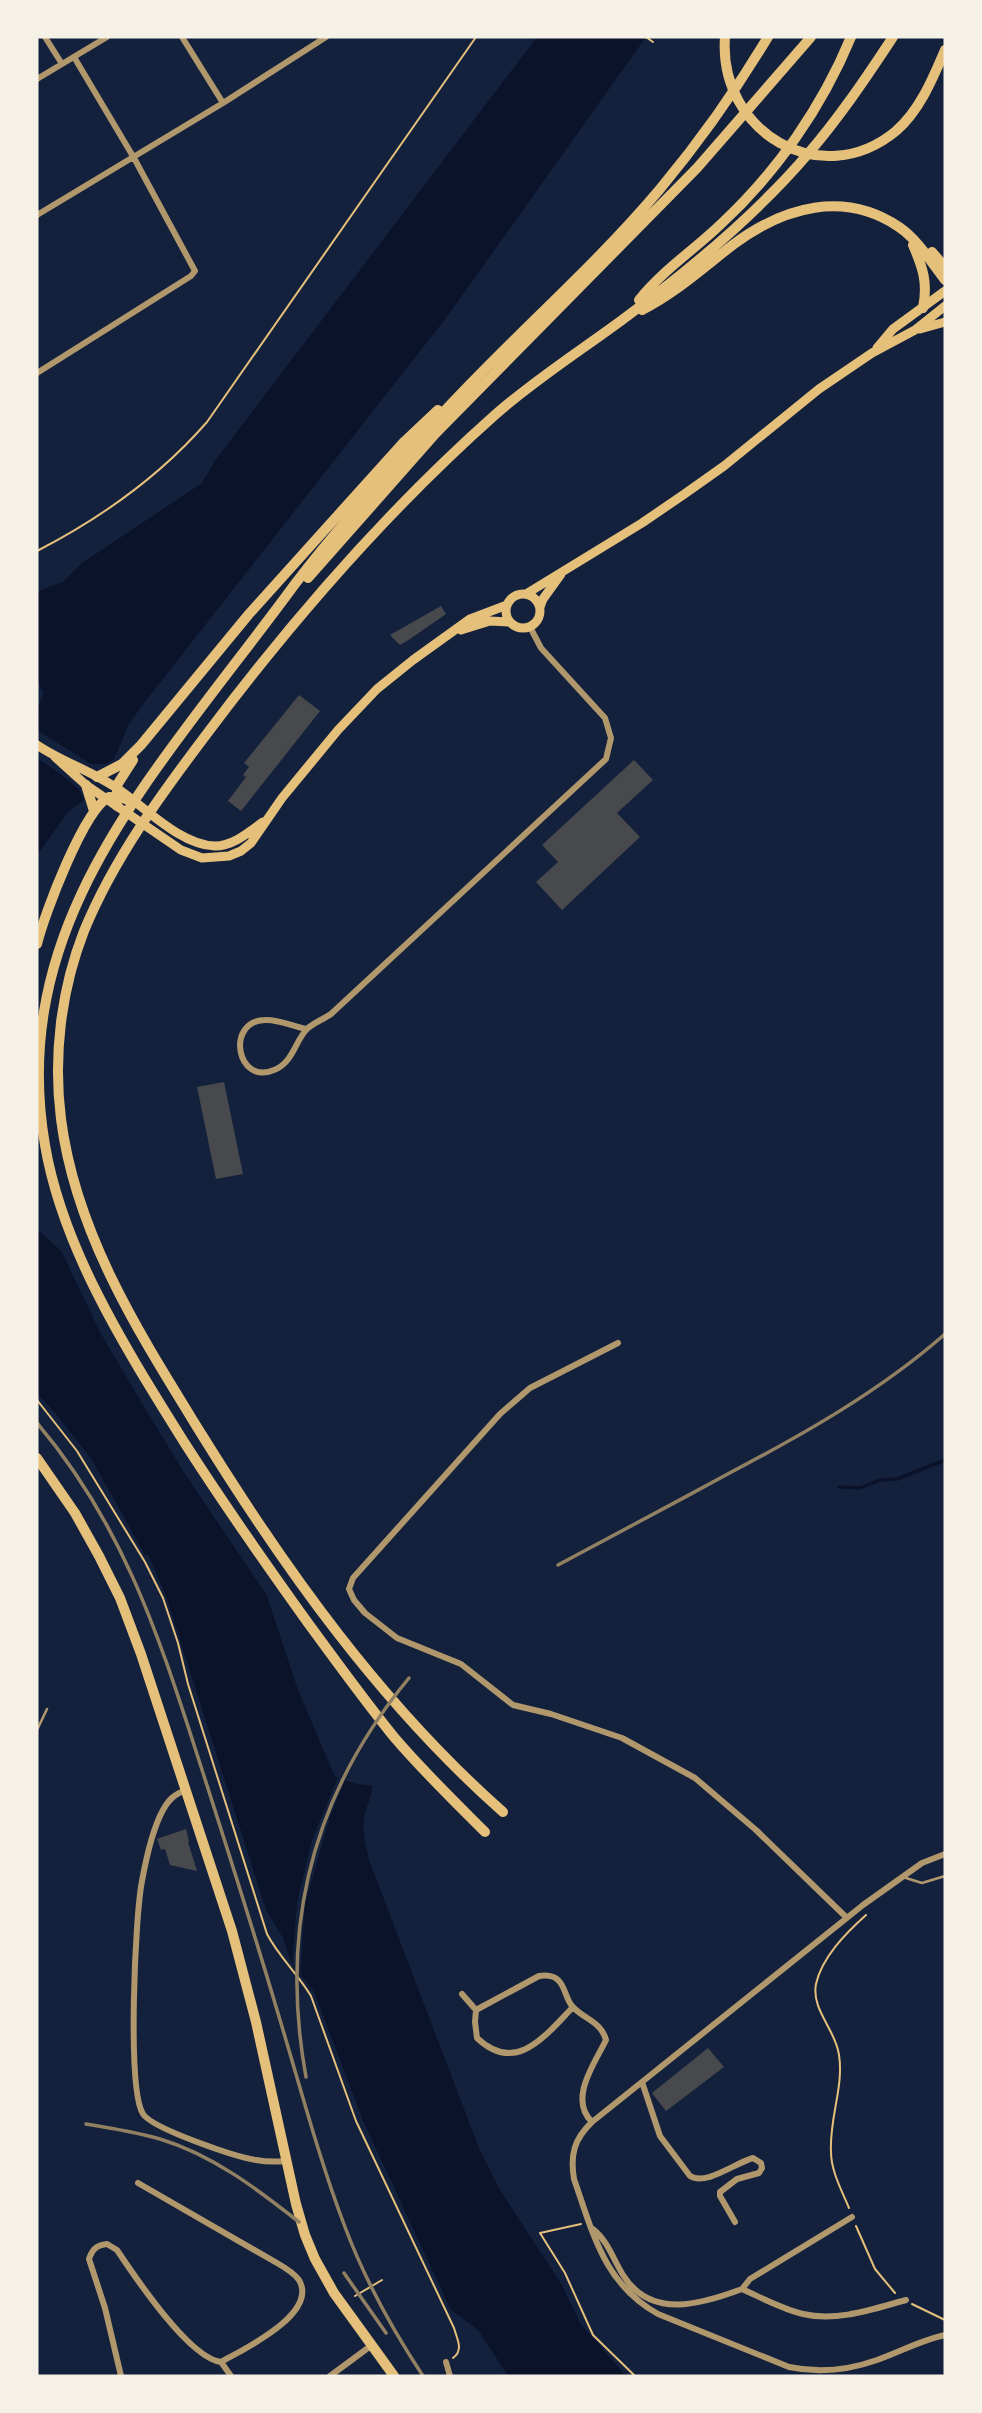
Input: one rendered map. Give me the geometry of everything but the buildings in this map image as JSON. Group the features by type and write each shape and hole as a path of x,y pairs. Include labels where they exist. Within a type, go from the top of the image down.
{"highway":[{"path":"725,37 725,68 729,84 742,110 750,119 771,138 786,145 810,153 831,155 866,148 897,130 915,110 931,83 945,50"},
{"path":"44,1142 39,1094 41,1026 55,959 70,915 105,846 146,783 295,584 344,525 465,389 629,223 704,134 768,37"},
{"path":"280,606 326,560 473,394 665,202 811,37"},
{"path":"624,318 663,273 722,224 777,163 809,118 837,69 851,37"},
{"path":"503,1812 412,1723 325,1617 215,1456 138,1331 93,1237 81,1205 64,1142 60,1113 59,1045 65,998 79,945 93,911 119,862 165,792 230,704 296,623 388,519 447,459 530,386 624,318 720,240 777,187 832,125 893,37"},
{"path":"624,318 677,290 735,243 770,221 817,206 850,207 876,215 927,247 945,267"},
{"path":"910,236 945,280"},
{"path":"910,236 924,272 926,292 923,308"},
{"path":"92,774 122,764 141,745 249,614 419,426 465,389"},
{"path":"37,944 57,888 94,811 114,797 119,781 141,745"},
{"path":"86,785 94,811"},
{"path":"114,797 132,802"},
{"path":"37,1124 59,1201 88,1273 153,1393 246,1535 395,1738 485,1832"}],"main road":[{"path":"872,353 893,329 945,291"},
{"path":"509,622 507,605 513,597 526,594 683,495 724,466 819,388 872,353 915,330 945,306"},
{"path":"915,330 945,322"},
{"path":"456,631 490,621 509,622 521,629 530,627 539,618 543,598 562,572"},
{"path":"526,594 536,599 540,607"},
{"path":"55,757 92,774 155,832 194,856 212,859 229,856 245,849 358,708 394,674 475,617 507,605"},
{"path":"37,745 86,785 114,797"},
{"path":"132,802 185,837 213,846 236,840 265,821"},
{"path":"37,1458 75,1513 115,1587 141,1654 224,1901 244,1974 302,2226 315,2259 334,2293 394,2376"}],"street":[{"path":"45,37 62,64"},
{"path":"37,79 107,37"},
{"path":"182,37 223,103"},
{"path":"37,215 134,158 326,37"},
{"path":"37,373 195,271 134,158 74,57"},
{"path":"307,1029 265,1020 255,1022 247,1026 240,1038 239,1048 243,1060 257,1071 274,1071 287,1061 307,1029 331,1014 606,758 611,738 605,718 541,648 530,627"},
{"path":"618,1343 530,1388 500,1414 353,1578 349,1585 350,1593 365,1613 397,1638 461,1664 509,1703 622,1738 695,1778 756,1830 847,1918"},
{"path":"186,1790 173,1796 163,1811 141,1882 135,1962 135,2076 140,2108 155,2125 194,2140 253,2160 287,2161"},
{"path":"945,1854 922,1863 847,1918 592,2122 574,2144 571,2165 603,2261 626,2289 644,2306 658,2314 789,2367 805,2370 854,2367 917,2342 945,2335"},
{"path":"476,2010 539,1976 548,1975 559,1981 573,2007 604,2030 606,2040 582,2094 584,2113 592,2122"},
{"path":"462,1993 476,2010 477,2038 488,2049 502,2053 517,2053 542,2038 573,2007"},
{"path":"642,2082 660,2136 690,2176 701,2180 753,2158 761,2163 759,2173 737,2179 720,2192 734,2222"},
{"path":"121,2376 100,2290 89,2263 91,2251 97,2246 107,2244 117,2250 161,2313 210,2360 221,2362 265,2339 302,2298 300,2283 294,2274 138,2183"},
{"path":"591,2228 602,2236 623,2276 638,2292 672,2305 696,2304 742,2289 750,2279 852,2217"},
{"path":"742,2289 804,2314 823,2316 863,2311 906,2300"},
{"path":"330,2376 372,2345"},
{"path":"221,2362 231,2376"},
{"path":"446,2362 450,2376"}],"lane":[{"path":"37,1730 47,1709"},
{"path":"903,1876 922,1883 945,1876"}],"path":[{"path":"37,551 142,485 187,445 207,422 476,37"},
{"path":"646,37 653,42"},
{"path":"37,1400 77,1451 138,1551 163,1598 267,1934 276,1952 304,1983 311,1996 356,2121 454,2328 459,2352"},
{"path":"874,1907 832,1951 817,1983 817,2004 835,2035 841,2069 830,2153 852,2217 875,2269 892,2292 945,2320"},
{"path":"582,2224 540,2234 565,2273 593,2335 635,2376"},
{"path":"355,2296 382,2280"}],"water":[{"path":"537,37 646,37 446,318 144,703 129,724 103,785 68,812 37,855 37,709 44,693 37,680 37,592 64,581 82,563 202,483 214,462"},
{"path":"37,1229 127,1310 269,1553 267,1596 298,1690 335,1777 372,1786 364,1825 369,1860 479,2148 500,2190 562,2285 580,2323 626,2376 508,2376 478,2330 451,2310 364,2123 314,1992 291,1962 283,1938 266,1910 167,1599 148,1554 145,1555 92,1460 37,1393"}],"pier":[{"path":"37,730 91,764 106,764 118,758 106,787 85,803 80,791 70,781 37,758"},
{"path":"59,1246 130,1308 206,1421 272,1552 272,1603 185,1474 140,1400 100,1332"},
{"path":"339,1775 346,1777 330,1817 305,1904 300,1980 292,1968 297,1903 312,1840"}],"waterway":[{"path":"839,1487 860,1488 880,1480 897,1479 945,1460"}],"railway":[{"path":"558,1565 811,1428 867,1394 945,1334"},
{"path":"37,1423 91,1498 113,1537 150,1618 226,1846 335,2200 370,2285 423,2376"},
{"path":"306,2077 299,2022 297,1969 301,1917 311,1866 327,1817 348,1769 376,1723 409,1678"},
{"path":"86,2124 151,2137 198,2154 251,2185 299,2222"},
{"path":"344,2273 386,2333"}]}
